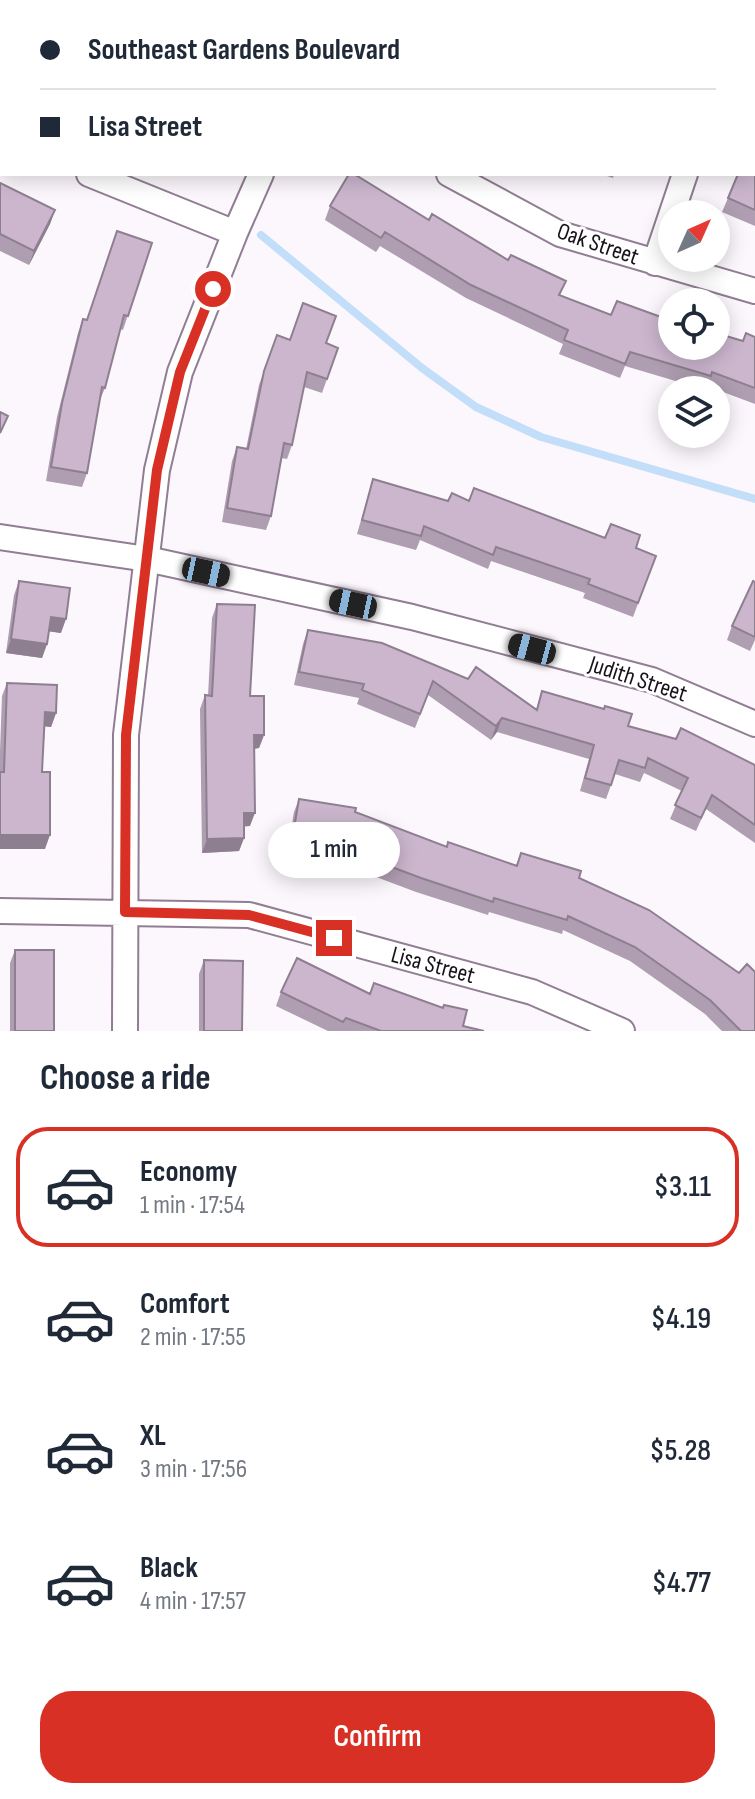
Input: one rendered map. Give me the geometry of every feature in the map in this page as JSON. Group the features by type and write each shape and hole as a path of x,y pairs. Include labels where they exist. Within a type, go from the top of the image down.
{"street":[{"path":"94,176 235,233"},
{"path":"125,1031 126,735 157,470 180,372 260,176"},
{"name":"Oak Street","path":"453,176 560,234 755,291"},
{"path":"655,263 684,176"},
{"name":"Judith Street","path":"0,537 147,559 412,617 652,680 755,724"},
{"name":"Lisa Street","path":"0,911 249,915 532,992 622,1031"}],"building":[{"path":"348,176 357,176 429,220 432,214 508,260 511,255 566,281 559,295 611,315 617,301 658,316 658,360 730,360 730,337 743,341 746,333 755,337 755,388 730,379 730,376 712,372 711,376 630,352 625,364 564,340 568,330 471,285 385,232 381,238 330,206"},
{"path":"737,176 755,176 755,210 728,198"},
{"path":"0,183 55,210 34,251 0,234"},
{"path":"117,231 152,243 128,316 124,315 105,388 102,387 87,473 51,467 62,403 83,319 87,320"},
{"path":"303,303 336,316 326,343 338,348 327,379 307,372 292,445 284,443 271,516 227,508 237,447 248,449 264,371 277,335 290,340"},
{"path":"0,412 8,416 0,433"},
{"path":"373,479 448,501 452,493 469,501 474,488 605,538 611,524 640,535 636,548 656,556 638,603 588,584 590,579 496,547 493,555 424,526 421,536 362,520"},
{"path":"19,581 70,588 66,619 51,617 47,644 11,639"},
{"path":"755,582 755,637 732,626"},
{"path":"217,604 255,605 250,696 264,696 264,735 254,735 255,813 244,813 244,838 207,839 205,695 212,696"},
{"path":"308,630 382,643 468,679 476,667 537,710 542,691 632,714 628,726 676,739 681,728 755,765 755,825 712,795 701,818 675,805 688,778 648,758 645,768 619,760 611,785 585,778 594,745 502,718 496,726 433,681 420,714 362,690 364,684 299,672"},
{"path":"7,683 57,685 56,713 45,712 42,772 50,772 50,835 0,835 0,772 4,772"},
{"path":"299,799 356,808 355,812 447,847 448,842 517,866 521,853 581,871 579,878 649,910 739,973 747,964 755,972 755,1031 741,1031 710,1000 635,947 568,916 567,920 494,898 493,902 344,849 292,840"},
{"path":"15,950 54,950 54,1031 15,1031"},
{"path":"297,958 370,994 374,983 443,1008 444,1005 467,1010 463,1026 484,1031 381,1031 346,1018 343,1022 281,992"},
{"path":"204,960 243,961 242,1031 204,1031"}],"waterway":[{"path":"261,235 422,368 476,407 541,437 755,499"}],"route":[{"path":"213,289 180,372 157,470 126,735 125,912 249,915 334,938"}]}
